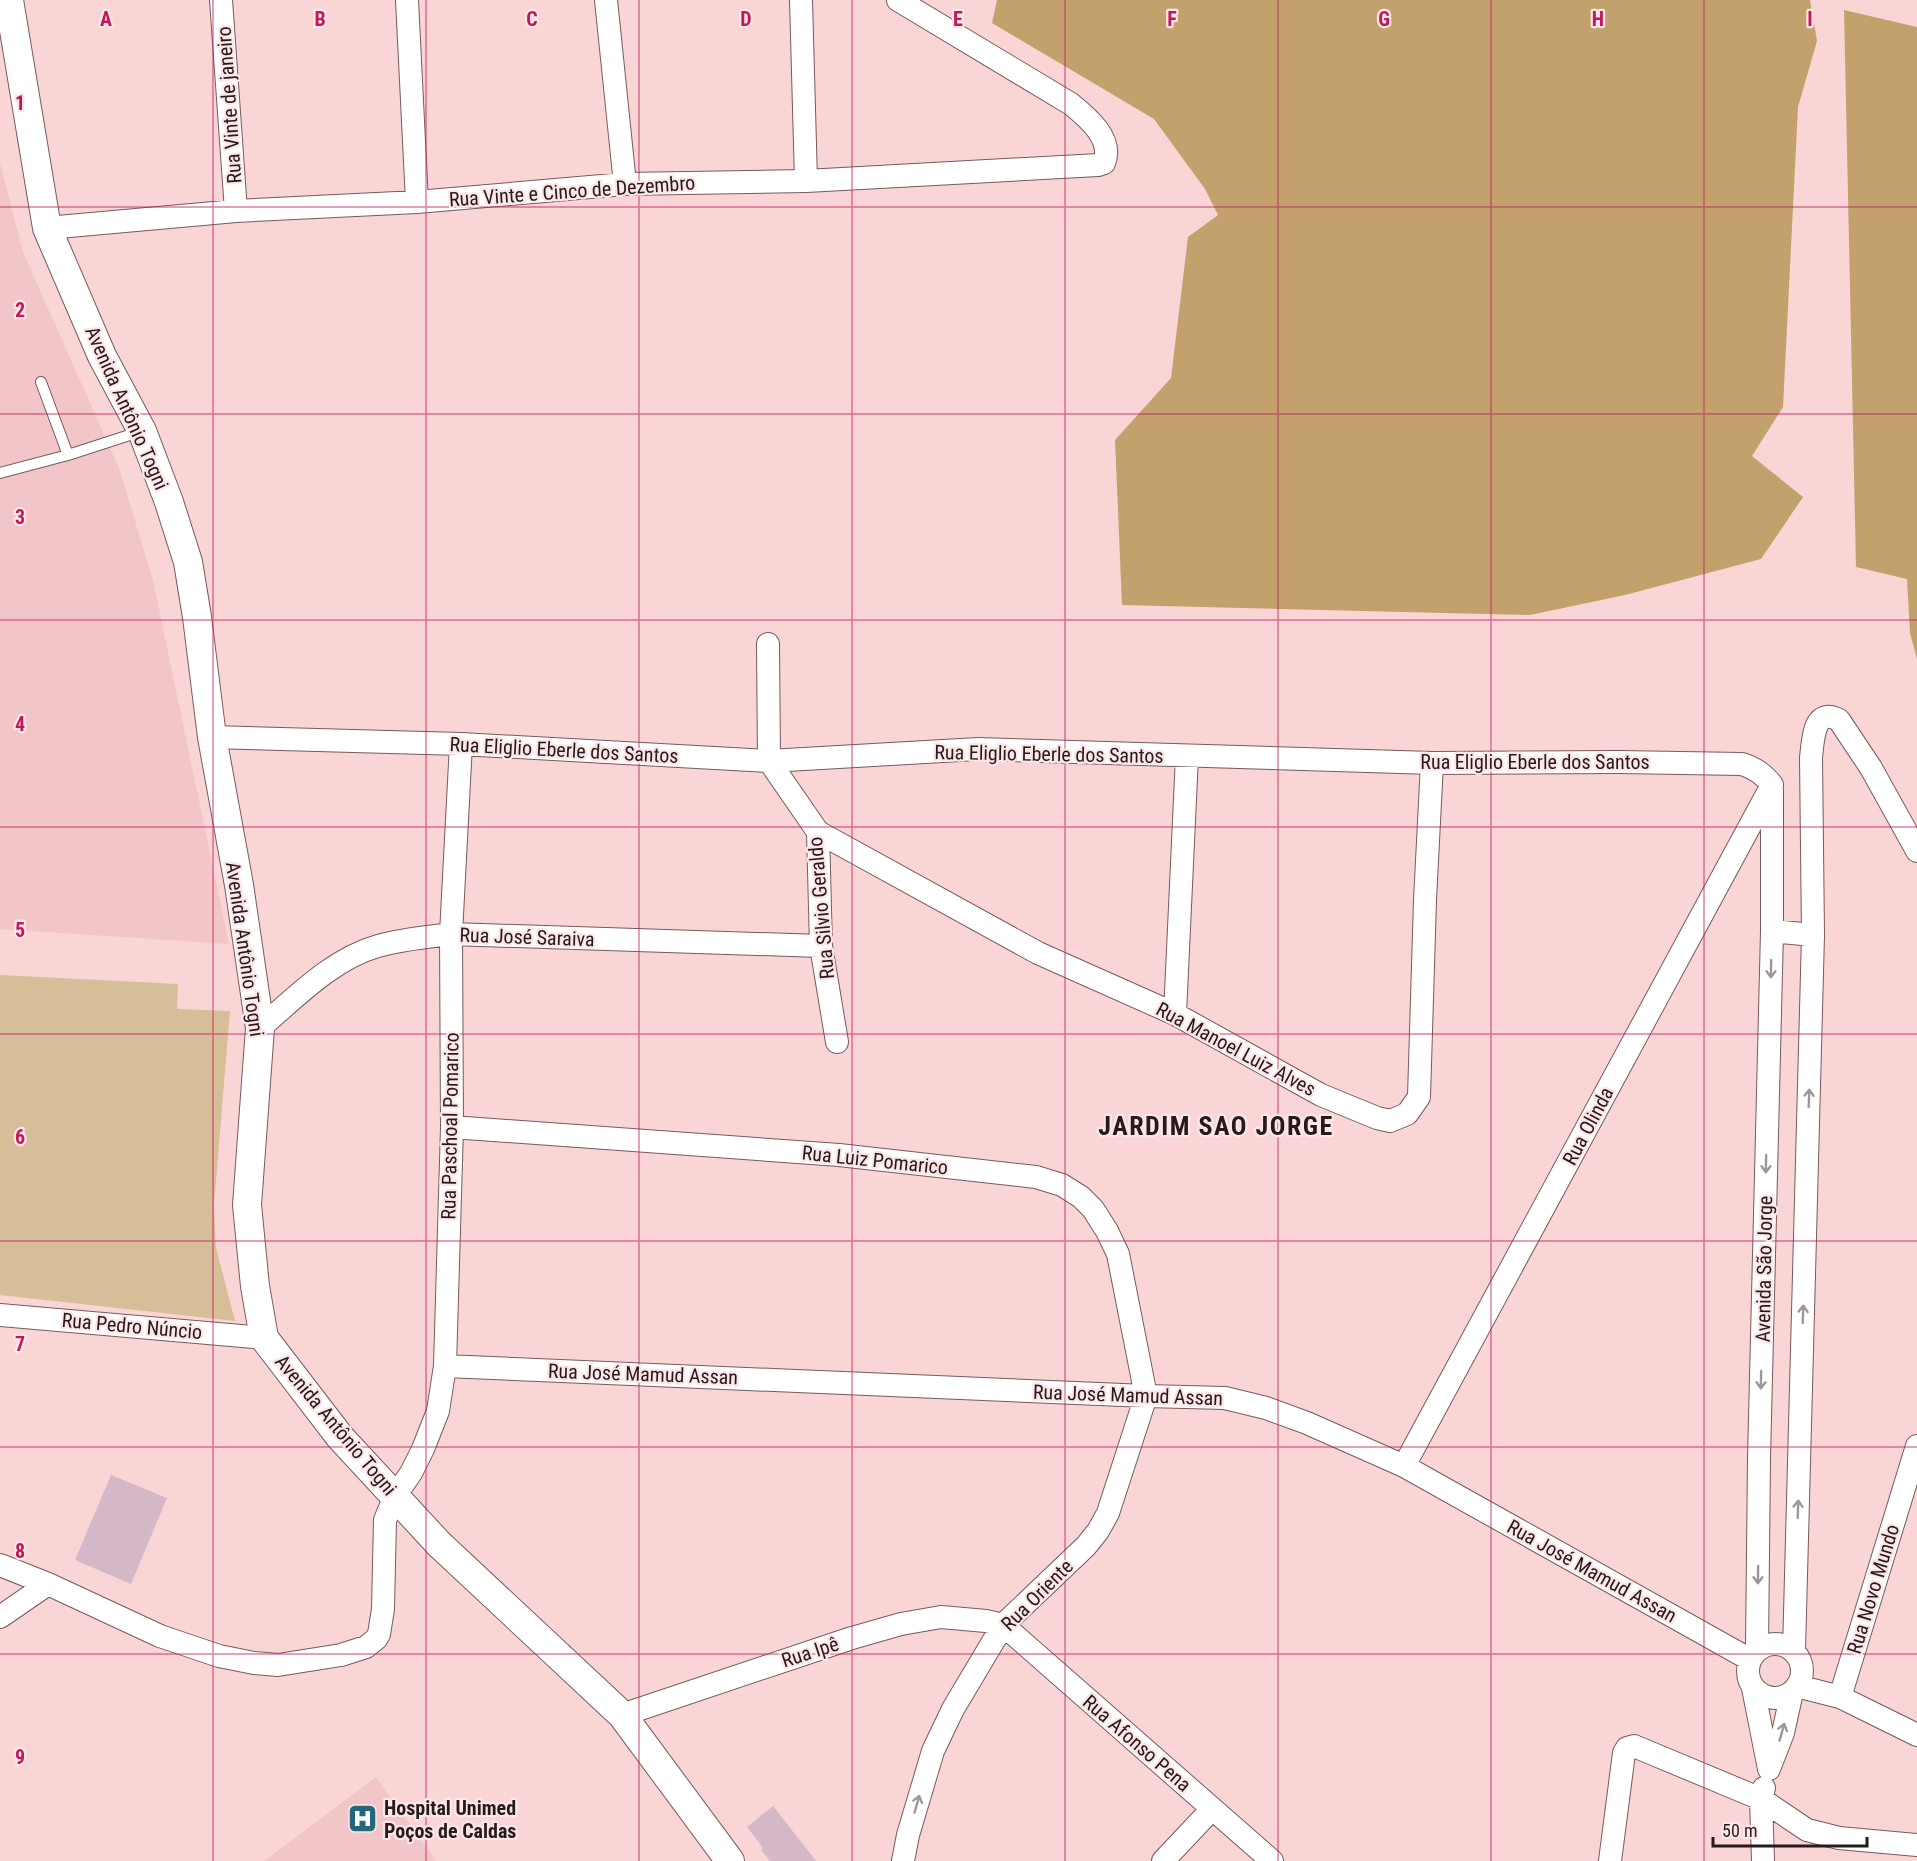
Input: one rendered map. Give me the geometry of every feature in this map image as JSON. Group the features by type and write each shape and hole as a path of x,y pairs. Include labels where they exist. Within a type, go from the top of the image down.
{"street":[{"name":"Avenida Antônio Togni","path":"9,0 47,228 102,356 142,431 169,502 188,562 212,737 239,885 260,1028 247,1205 255,1286 264,1338 340,1437 440,1544 622,1715 730,1861"},
{"name":"Rua Vinte de janeiro","path":"221,0 236,211"},
{"path":"407,0 417,202"},
{"path":"606,0 625,184"},
{"path":"801,0 807,181"},
{"name":"Rua Vinte e Cinco de Dezembro","path":"47,228 236,211 417,202 625,184 807,181 1104,163 1106,160 1104,142 1098,130 1079,110 1050,90 898,0"},
{"path":"768,644 769,761"},
{"name":"Avenida São Jorge","path":"1769,1769 1783,1733 1794,1689 1802,1672 1801,1664 1794,1651 1813,935 1811,758 1813,738 1822,717 1828,716 1839,720 1871,768 1917,851"},
{"name":"Rua Eliglio Eberle dos Santos","path":"212,737 461,744 769,761 978,749 1432,763 1742,764 1755,769 1772,785"},
{"name":"Rua Paschoal Pomarico","path":"0,1565 48,1584 160,1636 219,1656 255,1663 278,1665 341,1655 366,1647 379,1634 383,1609 385,1520 395,1496 411,1473 423,1449 438,1411 445,1366 452,1127 451,934 461,744"},
{"path":"1175,1014 1187,756"},
{"name":"Rua Silvio Geraldo","path":"769,761 818,832 821,946 837,1042"},
{"name":"Rua Manoel Luiz Alves","path":"818,832 1038,953 1175,1014 1321,1095 1390,1121 1407,1114 1419,1097 1432,763"},
{"name":"Avenida São Jorge","path":"1769,1769 1753,1688 1748,1674 1753,1654 1759,1458 1772,931 1772,785"},
{"name":"Rua Olinda","path":"1404,1466 1772,785"},
{"path":"1772,931 1813,935"},
{"name":"Rua José Saraiva","path":"260,1028 331,970 353,956 375,946 406,939 451,934 821,946"},
{"name":"Rua Luiz Pomarico","path":"452,1127 838,1155 1036,1177 1062,1185 1082,1197 1093,1209 1118,1254 1146,1396"},
{"name":"Rua Pedro Núncio","path":"0,1315 264,1338"},
{"name":"Rua José Mamud Assan","path":"445,1366 1225,1398 1266,1408 1307,1423 1404,1466 1753,1654"},
{"name":"Rua Oriente","path":"903,1861 908,1835 933,1751 954,1709 1003,1625 1086,1546 1098,1531 1108,1513 1146,1396"},
{"name":"Rua Novo Mundo","path":"1840,1697 1917,1446"},
{"path":"0,1617 48,1584"},
{"name":"Rua Ipê","path":"622,1715 852,1638 902,1624 941,1617 1003,1625"},
{"name":"Rua Afonso Pena","path":"1003,1625 1272,1861"},
{"path":"1753,1654 1770,1644 1778,1644 1794,1651"},
{"path":"1753,1688 1760,1694 1776,1698 1794,1689 1840,1697 1917,1735"},
{"path":"1610,1861 1624,1753 1627,1748 1634,1746 1761,1799 1807,1830 1839,1839 1917,1845"},
{"path":"1763,1861 1761,1799 1769,1769"},
{"path":"1163,1861 1212,1809"}],"lane":[{"path":"41,382 68,455"},
{"path":"0,473 68,455 142,431"}],"shaded area":[{"path":"997,0 1810,0 1817,41 1798,107 1783,407 1752,456 1803,497 1761,559 1625,595 1530,615 1122,605 1115,440 1171,378 1188,237 1218,215 1205,189 1154,119 992,23"},
{"path":"1844,10 1917,27 1917,659 1910,633 1907,579 1856,567"},
{"path":"0,163 23,252 119,468 153,580 229,944 0,929"},
{"path":"0,975 178,984 177,1009 230,1011 214,1205 216,1248 235,1321 0,1295"},
{"name":"Hospital Unimed Poços de Caldas","path":"376,1777 436,1861 264,1861"}],"building":[{"path":"111,1475 167,1498 131,1584 75,1560"},
{"path":"773,1806 816,1861 770,1861 761,1850 763,1848 747,1827"}],"place":[{"name":"Hospital Unimed Poços de Caldas","path":"363,1819"}],"district":[{"name":"JARDIM SAO JORGE","path":"1216,1126"}]}
